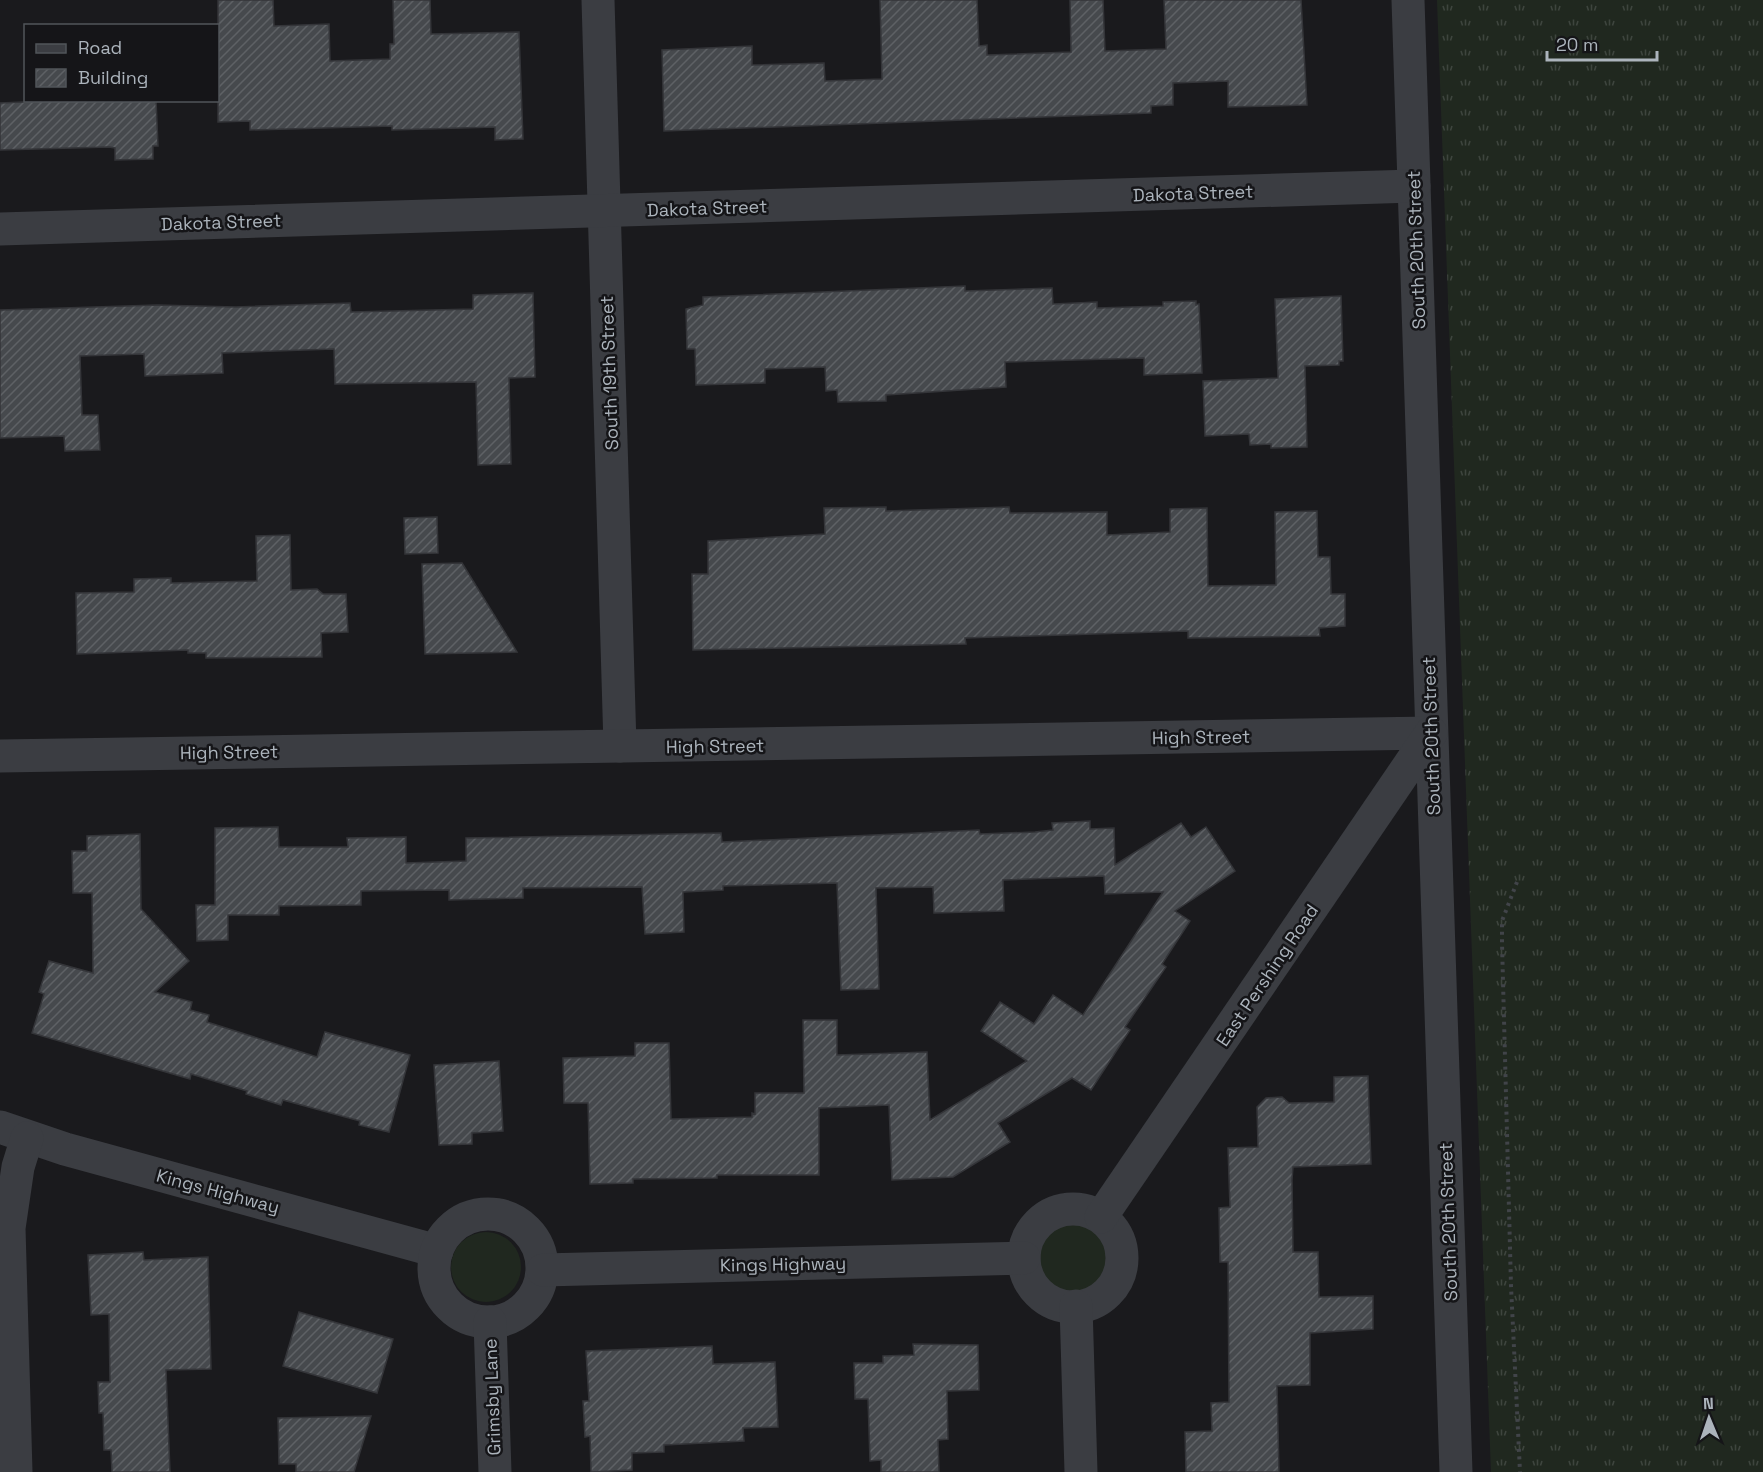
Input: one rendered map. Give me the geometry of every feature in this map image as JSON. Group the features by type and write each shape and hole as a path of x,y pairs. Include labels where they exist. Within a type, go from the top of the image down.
{"street":[{"name":"South 19th Street","path":"598,0 620,746"},
{"name":"South 20th Street","path":"1408,0 1456,1472"},
{"name":"Dakota Street","path":"0,229 1414,186"},
{"name":"High Street","path":"0,756 1431,733"},
{"name":"East Pershing Road","path":"1101,1217 1431,733"},
{"path":"14,1133 18,1167 9,1228 16,1472"},
{"name":"Kings Highway","path":"14,1133 437,1251"},
{"path":"1065,1209 1082,1209 1101,1217 1111,1225 1120,1240 1124,1258 1121,1273 1113,1289 1101,1299 1088,1305 1066,1307 1050,1302 1031,1284 1024,1258 1027,1240 1033,1229 1047,1215 1065,1209"},
{"path":"479,1214 497,1214 514,1220 530,1232 539,1248 543,1270 540,1284 531,1301 519,1312 504,1320 490,1322 463,1316 451,1307 442,1296 435,1276 437,1251 444,1236 460,1221 479,1214"},
{"name":"Kings Highway","path":"543,1270 1024,1258"},
{"path":"1076,1306 1081,1472"},
{"name":"Grimsby Lane","path":"490,1322 495,1472"}],"path":[{"path":"1517,882 1502,921 1502,943 1511,1286 1520,1472"}],"green space":[{"path":"1437,0 1763,0 1763,1472 1491,1472"},
{"path":"1072,1222 1092,1228 1102,1238 1108,1258 1102,1278 1092,1288 1072,1294 1052,1288 1042,1278 1036,1258 1042,1238 1052,1228"},
{"path":"493,1232 506,1238 515,1247 519,1253 521,1267 519,1281 511,1292 500,1300 479,1302 461,1292 453,1281 451,1260 461,1242 472,1234"}],"building":[{"path":"218,0 273,0 274,26 329,24 330,61 390,59 390,44 394,44 393,0 430,0 431,34 519,32 523,139 495,140 495,127 392,130 392,126 250,130 250,121 218,122"},
{"path":"880,0 977,0 979,46 987,45 987,55 1071,52 1070,0 1103,0 1105,51 1166,49 1164,0 1301,0 1307,105 1228,107 1228,81 1173,83 1173,105 1151,106 1151,113 664,131 662,50 752,46 752,65 824,63 825,81 882,79"},
{"path":"156,102 158,146 153,146 153,159 115,160 115,148 109,147 0,150 0,103"},
{"path":"965,286 965,291 1052,288 1053,304 1097,302 1097,308 1163,306 1163,302 1196,301 1196,305 1199,304 1202,373 1144,375 1144,358 1005,362 1006,387 886,395 886,401 838,402 837,390 826,391 825,367 765,369 765,383 696,385 695,349 687,349 686,309 703,305 703,297"},
{"path":"533,293 535,377 509,378 511,464 478,465 476,382 335,384 334,349 222,353 223,373 145,376 144,354 80,356 82,415 98,415 100,450 65,451 64,436 0,438 0,310 157,305 236,307 350,303 351,312 473,309 473,295"},
{"path":"1341,296 1343,361 1339,361 1339,365 1305,366 1307,447 1271,448 1271,444 1250,445 1249,434 1205,436 1203,381 1278,378 1275,299"},
{"path":"886,507 886,511 1009,507 1010,513 1107,512 1107,535 1170,532 1170,509 1207,508 1208,586 1276,585 1275,512 1317,511 1318,557 1330,557 1331,594 1345,594 1345,626 1319,628 1320,636 1188,638 1188,631 965,638 966,644 693,650 692,574 708,574 708,541 825,534 824,508"},
{"path":"437,517 438,553 405,554 404,518"},
{"path":"290,535 291,590 317,589 323,594 346,594 348,632 321,633 322,657 206,658 206,653 188,653 188,650 77,654 76,593 134,592 134,579 171,578 171,583 257,581 256,536"},
{"path":"462,563 517,652 425,654 422,564"},
{"path":"1090,821 1090,829 1114,828 1115,865 1181,823 1191,837 1206,827 1235,871 1175,911 1190,921 1162,964 1166,967 1125,1027 1130,1030 1091,1090 1072,1078 998,1123 1010,1142 953,1177 892,1180 889,1105 819,1108 819,1175 717,1175 717,1178 633,1179 633,1183 590,1184 588,1103 564,1103 563,1058 635,1056 635,1043 669,1043 671,1119 752,1117 752,1113 755,1114 755,1093 804,1093 803,1020 837,1020 837,1055 927,1052 930,1120 1027,1061 981,1031 1000,1002 1034,1024 1053,995 1083,1015 1163,892 1105,894 1104,876 1003,880 1004,911 934,913 933,887 876,888 879,989 841,990 837,883 723,886 723,890 683,892 684,932 645,934 642,887 523,888 523,898 449,900 449,890 361,891 361,905 279,906 279,915 228,915 228,940 197,941 196,905 215,905 215,828 278,827 279,847 348,847 347,838 406,837 406,863 466,861 466,838 721,833 722,842 979,830 980,834 1035,832 1053,830 1052,823"},
{"path":"140,834 141,909 189,961 155,992 192,1002 190,1010 209,1015 207,1022 317,1057 325,1032 410,1055 389,1132 359,1125 360,1121 283,1100 281,1105 246,1094 247,1091 191,1074 190,1079 32,1033 44,994 39,992 49,961 93,973 92,893 73,893 72,851 87,851 87,836"},
{"path":"499,1061 503,1131 472,1133 472,1144 439,1145 434,1065"},
{"path":"1368,1076 1371,1164 1293,1167 1293,1252 1318,1252 1319,1297 1373,1296 1373,1329 1310,1333 1310,1385 1277,1386 1279,1472 1186,1472 1185,1432 1212,1431 1211,1403 1229,1402 1228,1262 1220,1262 1219,1208 1230,1207 1228,1148 1258,1147 1257,1107 1266,1098 1282,1097 1289,1103 1334,1102 1334,1077"},
{"path":"143,1252 144,1260 208,1257 211,1369 166,1370 170,1472 112,1472 111,1450 104,1450 103,1413 99,1413 98,1382 110,1382 109,1314 91,1315 88,1255"},
{"path":"299,1312 393,1339 377,1393 283,1366"},
{"path":"913,1344 978,1345 979,1390 947,1391 948,1439 938,1440 939,1472 881,1472 881,1460 870,1461 868,1399 855,1399 854,1363 883,1363 883,1356 914,1355"},
{"path":"712,1346 713,1364 775,1362 778,1427 743,1428 744,1441 664,1445 664,1452 632,1453 632,1470 591,1472 590,1436 585,1437 583,1401 589,1401 586,1351"},
{"path":"371,1416 354,1472 296,1472 296,1464 279,1464 278,1418"}]}
